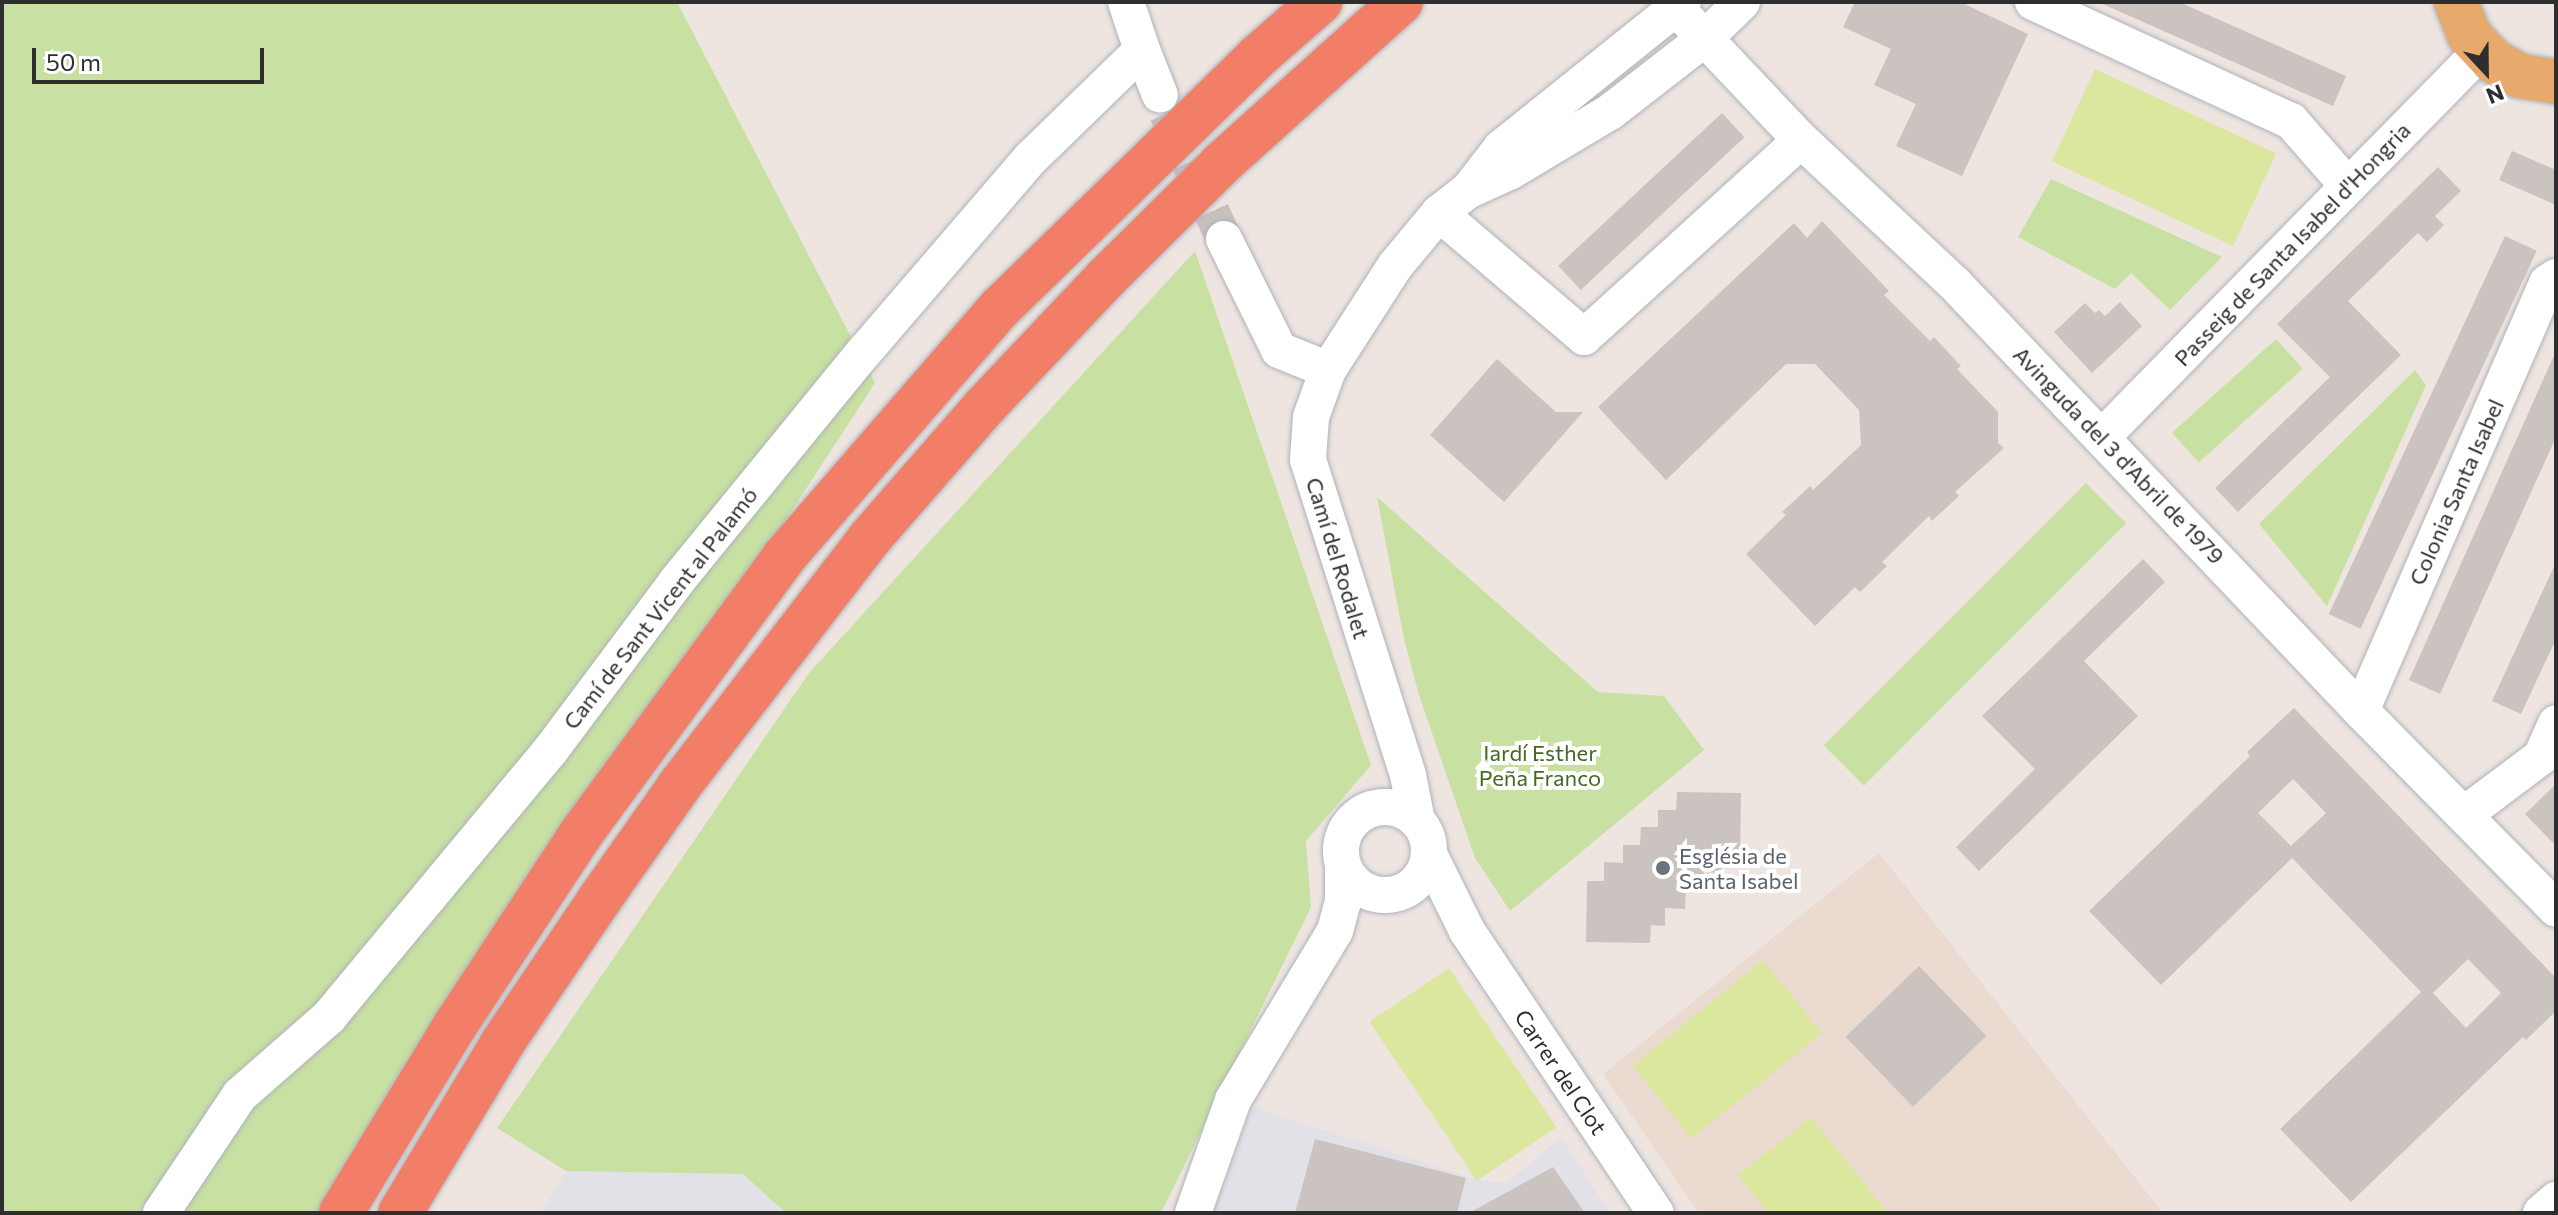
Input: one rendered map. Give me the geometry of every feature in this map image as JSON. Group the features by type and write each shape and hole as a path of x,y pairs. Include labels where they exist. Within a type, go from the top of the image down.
{"highway":[{"path":"341,1213 456,1024 580,835 784,557 1000,308 1257,57 1320,2"},
{"path":"400,1213 503,1042 599,900 679,786 869,539 985,406 1106,278 1221,164 1401,2"}],"main road":[{"path":"2456,2 2465,29 2481,51 2512,73 2556,82"}],"street":[{"path":"1126,2 1160,95"},
{"name":"Camí del Rodalet","path":"1467,191 1511,171 1610,112 1704,39 1742,2"},
{"path":"2033,2 2291,121 2348,186"},
{"name":"Camí del Rodalet","path":"1417,821 1395,733 1364,645 1308,459 1311,417 1328,370 1395,266 1439,213 1467,191 1501,148 1679,5"},
{"name":"Avinguda del 3 d'Abril de 1979","path":"1679,5 1704,39 1801,140 1954,283 2361,711 2556,909"},
{"name":"Camí de Sant Vicent al Palamó","path":"161,1213 240,1095 329,1017 439,887 550,751 677,581 864,352 1030,159 1142,50"},
{"name":"Passeig de Santa Isabel d'Hongria","path":"2102,437 2481,51"},
{"path":"1439,213 1584,337 1801,140"},
{"path":"1224,239 1279,350 1328,370"},
{"name":"Colonia Santa Isabel","path":"2361,711 2547,283 2556,277"},
{"path":"2465,814 2541,757 2556,723"},
{"path":"1366,811 1386,772 1395,733"},
{"path":"1193,1213 1233,1100 1335,931 1343,902 1344,834 1353,821 1366,811 1384,807 1402,810 1417,821 1427,836 1429,854 1424,872 1412,886 1389,895 1335,931"},
{"name":"Carrer del Clot","path":"1429,854 1467,931 1656,1213"},
{"path":"1343,866 1359,887 1389,895"},
{"name":"Carrer del Clot","path":"1389,895 1430,908 1467,931"},
{"path":"2541,1213 2556,1200"}],"shaded area":[{"path":"1879,853 2163,1213 1699,1213 1603,1074"},
{"path":"1253,1107 1478,1180 1507,1183 1561,1137 1610,1213 1214,1213"},
{"path":"566,1171 743,1174 786,1213 541,1213"}],"green space":[{"path":"2,2 677,2 875,383 334,1213 2,1213"},
{"path":"2095,69 2276,154 2233,246 2052,161"},
{"path":"2051,179 2222,257 2170,310 2131,273 2115,289 2018,237"},
{"path":"1195,251 1371,765 1306,841 1311,907 1161,1213 786,1213 743,1174 566,1171 497,1128 809,673"},
{"path":"2276,339 2303,369 2199,462 2172,433"},
{"path":"2415,370 2426,385 2327,606 2259,524"},
{"path":"2086,483 2126,523 1864,786 1824,745"},
{"name":"Jardí Esther Peña Franco","path":"1377,497 1598,692 1664,696 1704,750 1510,911 1475,858 1419,695 1404,639"},
{"path":"1763,960 1822,1033 1692,1139 1632,1066"},
{"path":"1449,968 1556,1127 1477,1181 1369,1022"},
{"path":"1811,1117 1888,1213 1768,1213 1738,1175"}],"building":[{"path":"1855,2 1960,2 2028,34 1962,176 1896,146 1916,104 1874,85 1891,49 1843,27"},
{"path":"2098,2 2179,2 2346,76 2333,106"},
{"path":"1722,113 1745,137 1581,290 1558,266"},
{"path":"2512,151 2556,170 2556,205 2499,180"},
{"path":"2438,167 2461,191 2435,216 2444,225 2427,242 2418,233 2348,301 2401,355 2238,512 2215,488 2330,377 2277,324"},
{"path":"1822,221 1889,291 1884,295 1930,341 1934,337 1961,366 1957,369 1998,412 1998,443 2004,448 1955,492 1959,496 1932,521 1929,516 1882,562 1887,566 1860,592 1855,587 1815,626 1746,554 1786,515 1782,512 1810,486 1813,490 1861,445 1859,410 1815,364 1786,364 1666,480 1598,407 1794,223 1807,238"},
{"path":"2505,236 2537,251 2360,629 2329,614"},
{"path":"2120,302 2142,326 2092,373 2054,332 2085,303 2095,313 2099,310 2105,316"},
{"path":"2556,351 2556,437 2440,694 2409,680"},
{"path":"1497,359 1556,412 1583,412 1504,502 1430,435"},
{"path":"2143,559 2165,582 2084,661 2138,716 1979,871 1956,847 2035,769 1982,716"},
{"path":"2556,562 2556,639 2521,714 2492,701"},
{"path":"2294,708 2556,978 2556,1011 2526,1040 2523,1037 2351,1202 2280,1129 2421,992 2292,858 2161,985 2089,911 2250,756 2247,752","holes":["2293,779 2326,813 2291,846 2258,813","2468,959 2501,993 2466,1028 2433,993"]},
{"path":"2556,784 2556,846 2525,814"},
{"name":"Església de Santa Isabel","path":"1677,792 1741,793 1740,856 1722,856 1721,873 1704,872 1703,890 1686,890 1685,909 1665,908 1665,926 1651,925 1650,943 1586,942 1587,881 1604,881 1604,862 1623,863 1623,845 1640,845 1641,827 1658,827 1658,810 1676,810"},
{"path":"1919,966 1986,1036 1913,1107 1846,1037"},
{"path":"1315,1139 1466,1178 1457,1213 1295,1213"},
{"path":"1553,1167 1585,1213 1469,1213"}],"tunnel":[{"path":"1167,113 1224,239"}],"place":[{"name":"Església de Santa Isabel","path":"1663,868"}]}
